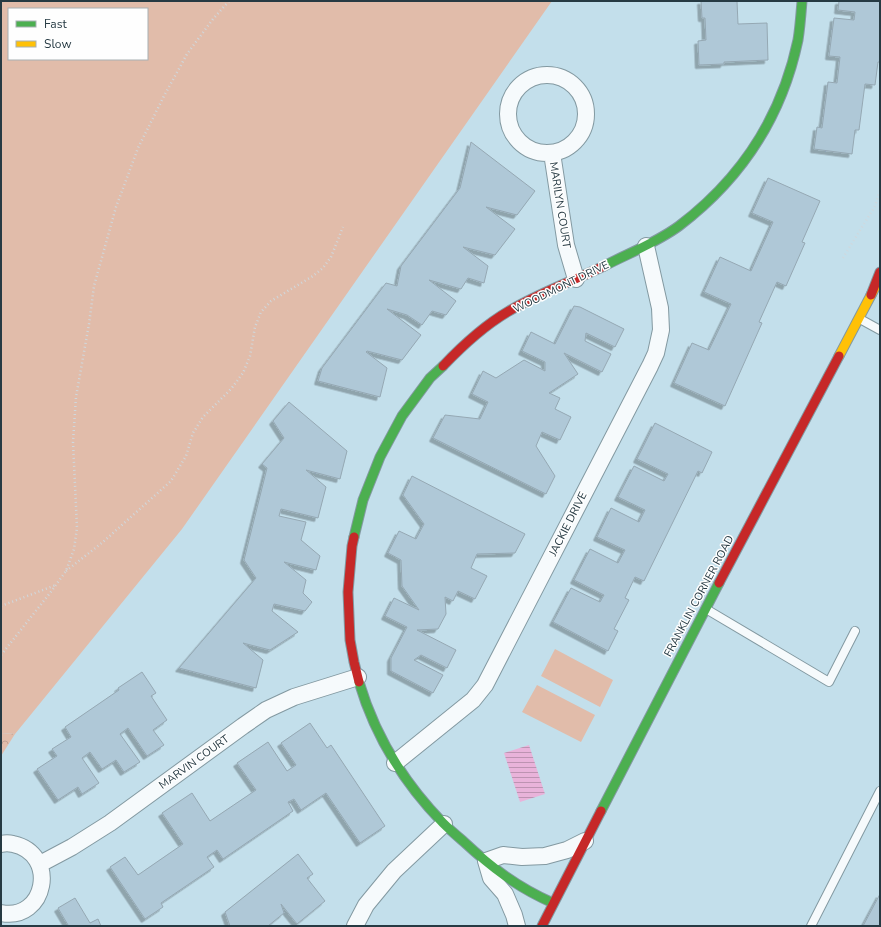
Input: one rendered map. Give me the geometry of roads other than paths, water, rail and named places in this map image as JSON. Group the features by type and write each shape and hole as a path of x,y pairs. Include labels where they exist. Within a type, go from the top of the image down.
{"main road":[{"name":"WOODMONT DRIVE","path":"553,903 521,887 486,861 444,824 414,791 384,744 368,708 358,677 350,636 347,610 348,569 355,528 364,495 382,450 399,420 420,391 443,364 473,336 502,316 538,296 646,246 674,229 703,207 733,175 748,157 767,127 783,94 795,54 802,19 802,1"},
{"path":"872,295 880,272"},
{"name":"FRANKLIN CORNER ROAD","path":"543,925 585,841 880,278"}],"street":[{"name":"MARILYN COURT","path":"543,74 557,75 568,80 578,89 585,101 587,116 584,129 576,140 566,149 552,153 541,153 527,148 516,139 510,129 507,114 510,99 518,86 529,78 543,74"},
{"name":"MARILYN COURT","path":"552,153 566,245 576,279"},
{"name":"JACKIE DRIVE","path":"395,763 472,700 485,685 650,366 656,353 660,330 660,308 646,246"},
{"name":"MARVIN COURT","path":"40,864 72,847 110,823 266,710 294,696 358,677"},
{"path":"355,926 366,905 394,871 444,824"},
{"path":"486,861 503,855 522,857 545,856 567,850 585,841"},
{"path":"1,844 12,843 24,847 33,854 42,870 42,884 39,895 32,905 21,912 7,914 1,913"},
{"name":"WOODMONT DRIVE","path":"486,861 491,878 505,894 517,926"}],"lane":[{"path":"858,319 880,330"},
{"path":"706,609 829,682 855,631"},
{"path":"811,926 880,791"}]}
